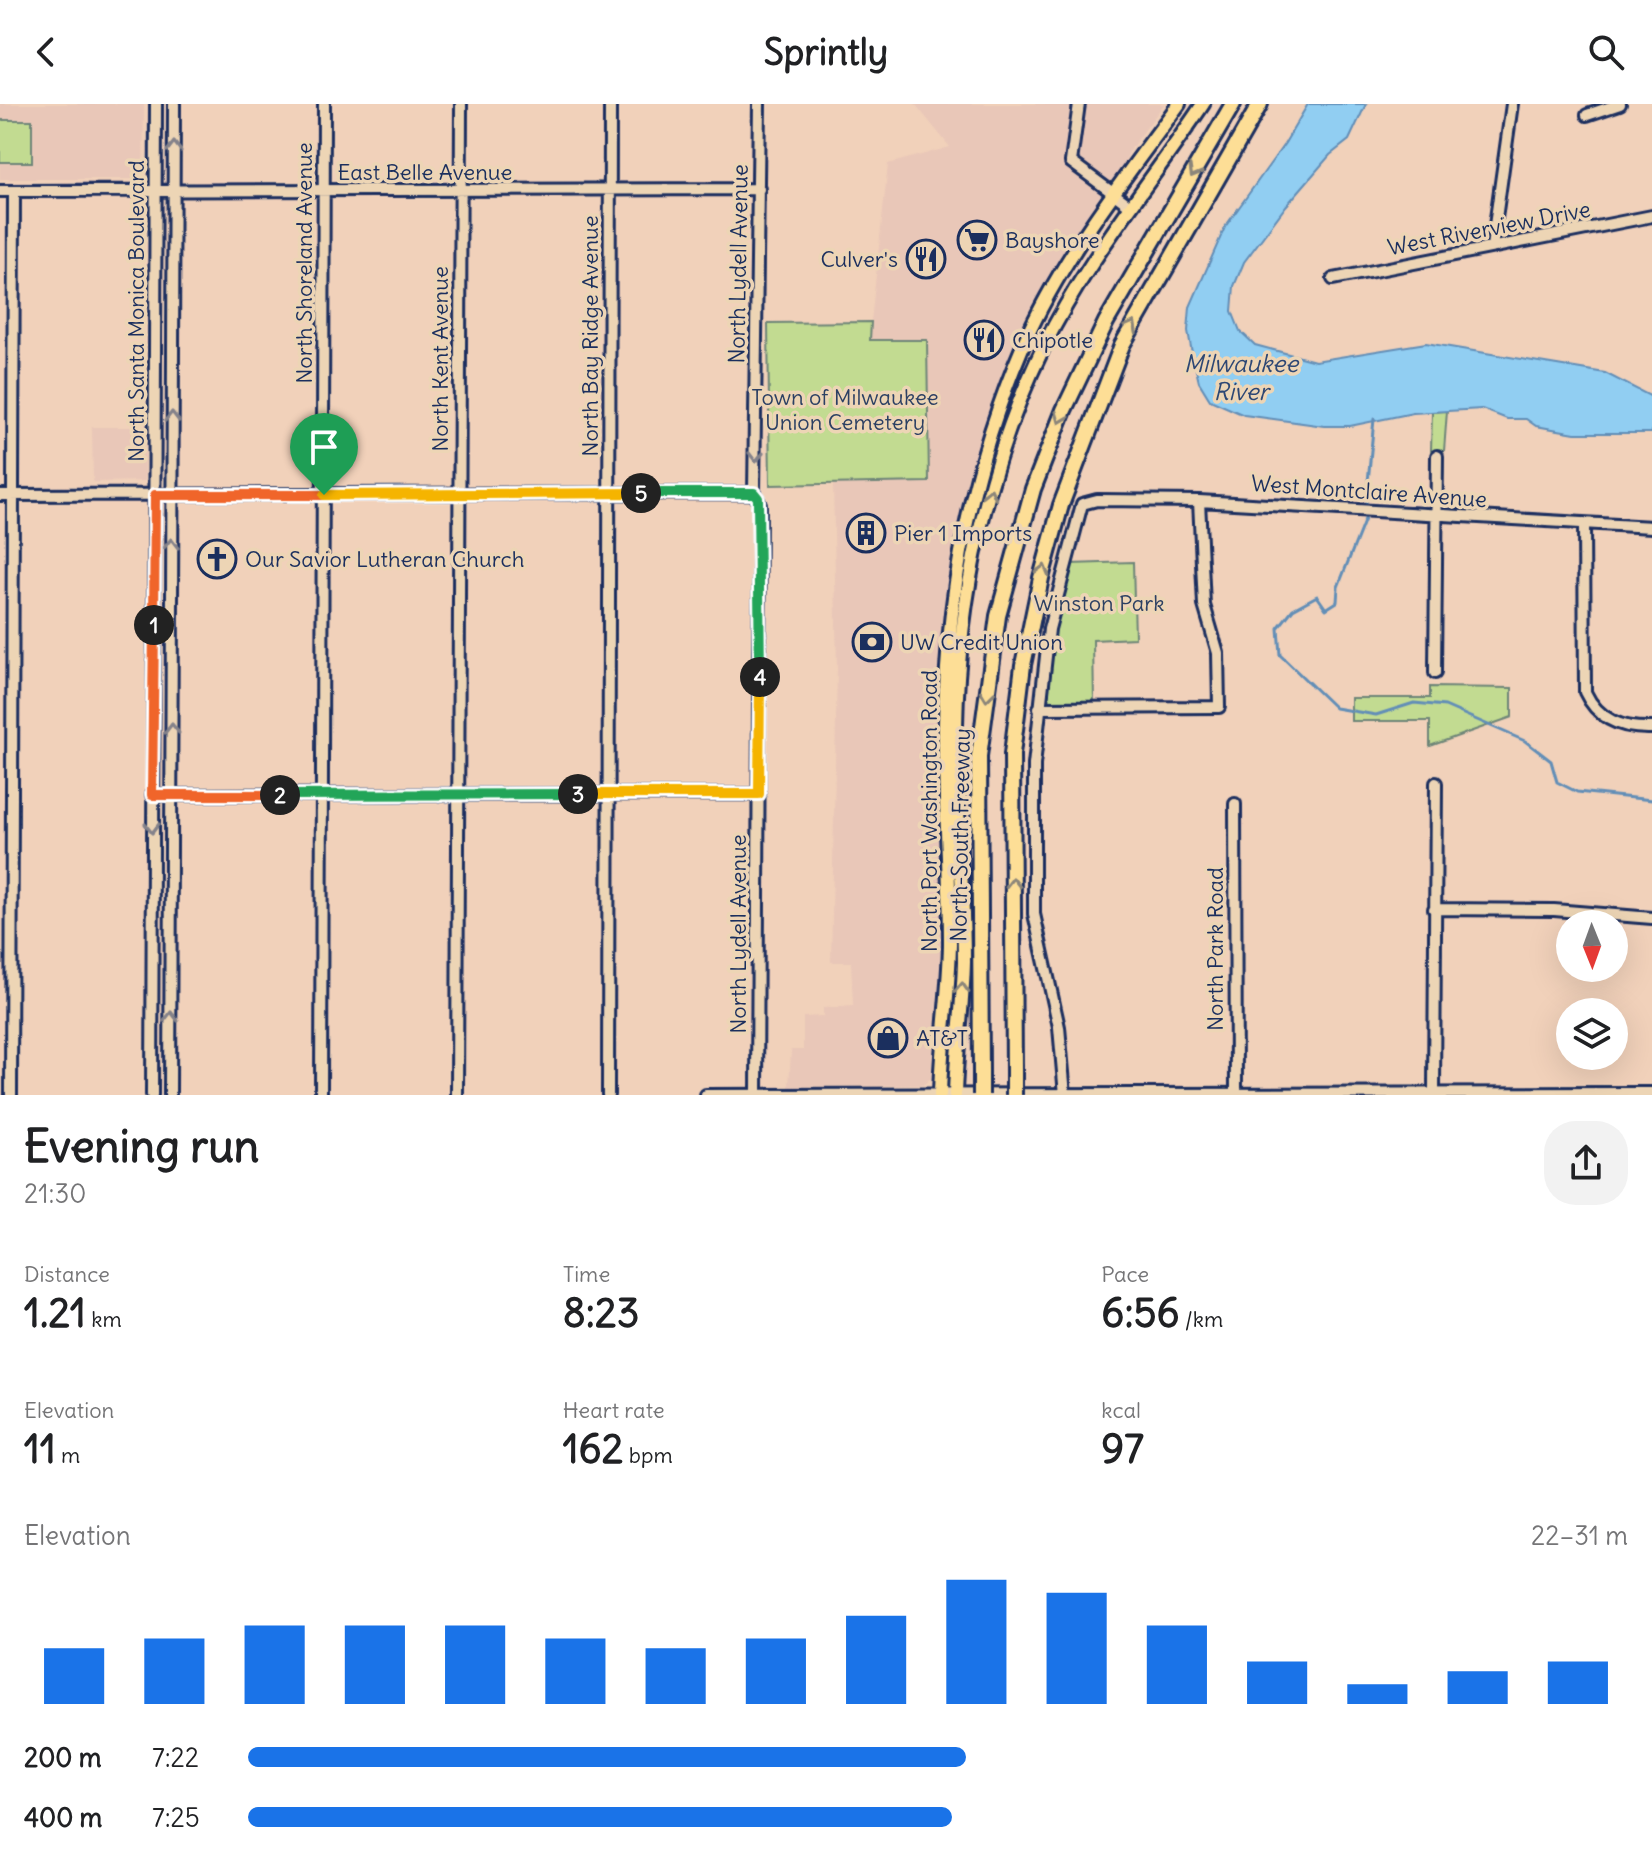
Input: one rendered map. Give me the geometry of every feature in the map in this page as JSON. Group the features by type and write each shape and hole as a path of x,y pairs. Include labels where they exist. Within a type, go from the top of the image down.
{"highway":[{"name":"North-South Freeway","path":"981,1095 979,756 998,616 1033,489 1064,410 1106,322 1233,104"},
{"path":"1014,1095 1012,754 1023,665 1041,578 1066,491 1122,345 1260,104"}],"main road":[{"name":"North Port Washington Road","path":"940,1094 950,942 946,695 953,599 966,524 985,446 1025,341 1056,282 1179,104"},
{"name":"North Port Washington Road","path":"955,1094 964,964 956,718 968,594 1001,449 1063,308 1129,205 1203,104"}],"street":[{"name":"North Santa Monica Boulevard","path":"152,1095 156,104"},
{"name":"North Santa Monica Boulevard","path":"170,1095 174,104"},
{"name":"North Shoreland Avenue","path":"321,1095 324,104"},
{"name":"North Kent Avenue","path":"457,1095 461,104"},
{"name":"North Bay Ridge Avenue","path":"608,1095 610,104"},
{"name":"North Lydell Avenue","path":"757,1095 760,504 754,493 759,104"},
{"path":"1079,104 1071,162 1129,205"},
{"path":"1492,247 1512,104"},
{"path":"1587,115 1620,104"},
{"name":"East Belle Avenue","path":"0,191 759,189"},
{"path":"11,1095 14,191"},
{"name":"West Riverview Drive","path":"1333,279 1652,216"},
{"path":"1435,673 1437,456"},
{"path":"0,495 754,493"},
{"path":"1065,1094 1059,1027 1034,914 1034,781 1039,708 1219,707 1218,653 1204,605 1199,501"},
{"name":"West Montclaire Avenue","path":"1039,708 1053,610 1083,503 1199,501 1652,527"},
{"path":"1584,524 1585,692 1591,705 1605,718 1635,729 1652,728"},
{"path":"1434,1093 1436,783"},
{"path":"152,795 759,794"},
{"name":"North Park Road","path":"1235,804 1236,1093"},
{"path":"1434,909 1554,910 1652,918"},
{"path":"706,1095 1652,1093"}],"shaded area":[{"path":"0,104 144,104 143,179 0,179"},
{"path":"915,104 1164,104 1130,150 1121,171 1054,272 1021,334 985,422 959,526 947,591 940,662 943,932 931,1078 923,1085 789,1087 791,1050 803,1050 803,1017 823,1016 823,1008 853,1006 851,962 831,962 837,669 833,483 928,482 869,340 888,164 950,147"},
{"path":"92,427 145,427 145,481 93,482"}],"green space":[{"path":"0,120 32,120 32,162 0,162"},
{"name":"Town of Milwaukee Union Cemetery","path":"871,322 870,340 927,340 929,482 770,485 768,323"},
{"path":"1447,411 1444,451 1431,451 1432,412"},
{"name":"Winston Park","path":"1133,562 1135,638 1093,640 1094,704 1049,702 1047,676 1050,656 1070,564"},
{"path":"1430,687 1512,688 1512,717 1430,746 1430,721 1351,721 1351,698 1430,698"}],"water":[{"name":"Milwaukee River","path":"1308,104 1366,104 1349,140 1330,155 1286,206 1244,262 1234,286 1232,311 1240,331 1255,345 1315,361 1426,343 1605,373 1652,397 1652,433 1575,433 1536,426 1526,419 1507,419 1482,409 1413,413 1350,426 1324,426 1244,415 1210,400 1199,382 1192,353 1188,331 1190,307 1225,227 1285,143"}],"waterway":[{"path":"1366,503 1374,419"},
{"path":"1365,519 1338,587 1337,602 1326,609 1317,596 1293,609 1278,628 1280,655 1335,708 1376,715 1414,703 1445,706 1525,741 1551,761 1557,782 1577,792 1652,800"}],"place":[{"name":"Bayshore","path":"977,240"},
{"name":"Culver's","path":"926,259"},
{"name":"Chipotle","path":"984,340"},
{"name":"Pier 1 Imports","path":"866,533"},
{"name":"Our Savior Lutheran Church","path":"217,559"},
{"name":"UW Credit Union","path":"872,642"},
{"name":"AT&T","path":"888,1038"}],"route":[{"path":"754,493 760,504 759,794 152,795 155,495 324,495 754,493"}]}
